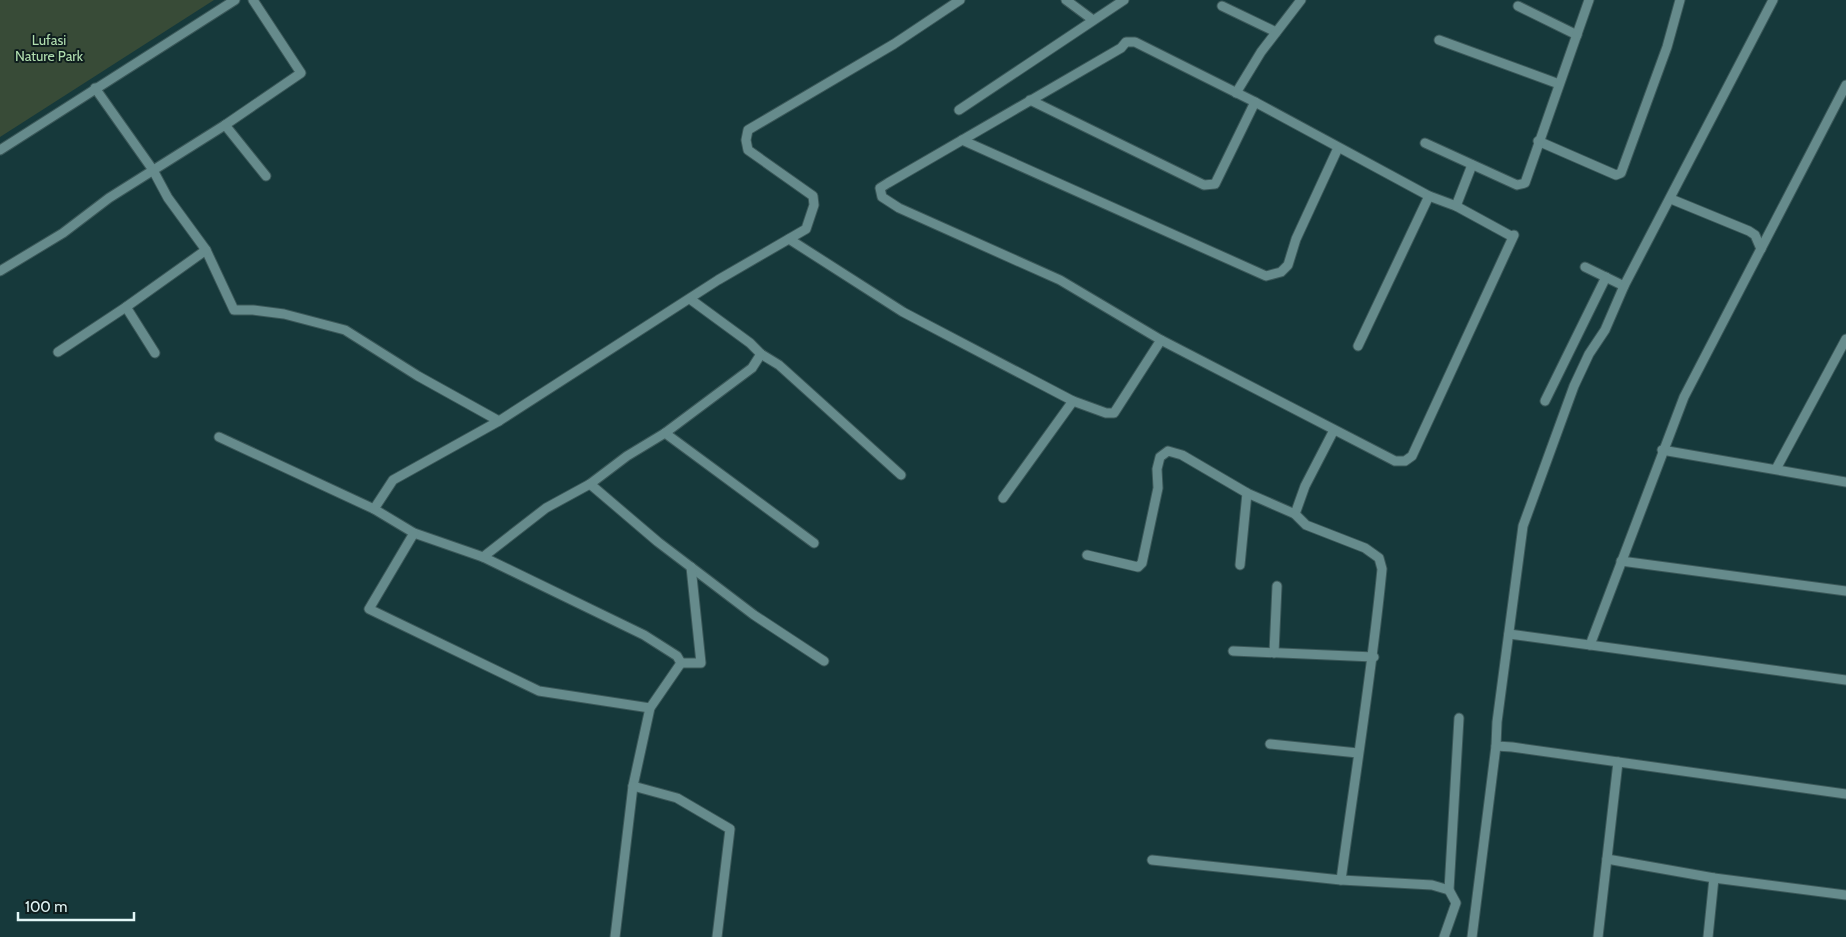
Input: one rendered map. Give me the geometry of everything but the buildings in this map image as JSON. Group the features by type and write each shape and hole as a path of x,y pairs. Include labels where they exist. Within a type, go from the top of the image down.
{"street":[{"path":"0,150 235,0"},
{"path":"0,271 63,232 153,170 225,125 301,73 253,0"},
{"path":"374,509 393,480 499,421 690,299 806,229 814,205 813,196 748,150 746,140 748,130 894,44 960,0"},
{"path":"1066,0 1092,20"},
{"path":"958,110 1124,0"},
{"path":"1236,93 1276,32 1301,0"},
{"path":"1426,143 1517,186 1525,183 1588,0"},
{"path":"1538,141 1616,175 1621,173 1667,47 1680,0"},
{"path":"1472,937 1496,746 1496,722 1523,526 1574,386 1589,354 1605,330 1624,286 1774,0"},
{"path":"1222,6 1276,32"},
{"path":"1518,6 1577,35"},
{"path":"1439,40 1559,84"},
{"path":"1126,42 1135,42 1236,93 1429,196 1456,206 1511,236 1514,235 1412,456 1405,461 1395,461 1161,340 1060,280 899,208 882,197 880,188 1121,48 1126,42"},
{"path":"1590,645 1662,450 1684,398 1846,85"},
{"path":"95,88 153,170 168,198 206,250 234,310 253,310 284,314 345,330 418,376 499,421"},
{"path":"1030,100 1204,185 1215,184 1254,102"},
{"path":"225,125 266,176"},
{"path":"962,140 1266,276 1280,272 1288,265 1296,239 1338,148"},
{"path":"1456,206 1472,165"},
{"path":"1358,346 1429,196"},
{"path":"1671,199 1749,231 1755,236 1761,249"},
{"path":"790,239 903,312 1072,401 1106,413 1114,413 1161,340"},
{"path":"58,352 126,307 206,250"},
{"path":"1585,267 1624,286"},
{"path":"1545,401 1606,277"},
{"path":"690,299 750,343 761,354 779,365 901,475"},
{"path":"126,307 155,353"},
{"path":"1776,469 1846,340"},
{"path":"483,556 546,508 590,484 627,456 665,433 752,368 761,354"},
{"path":"1003,498 1072,401"},
{"path":"1295,514 1305,486 1334,430"},
{"path":"665,433 814,543"},
{"path":"219,437 374,509 414,533 483,556 644,635 677,656 681,663"},
{"path":"1662,450 1846,482"},
{"path":"1087,555 1138,567 1142,562 1158,488 1157,469 1160,457 1168,451 1182,455 1247,493 1295,514 1306,525 1365,548 1379,558 1382,569 1374,657 1358,753 1341,880"},
{"path":"590,484 691,567 754,615 824,662"},
{"path":"1240,565 1247,493"},
{"path":"414,533 369,609 540,691 650,708"},
{"path":"1621,561 1846,591"},
{"path":"681,663 701,663 691,567"},
{"path":"1274,653 1277,586"},
{"path":"1509,634 1846,680"},
{"path":"1233,651 1374,657"},
{"path":"616,937 633,786 650,708 681,663"},
{"path":"1444,937 1456,903 1450,890 1459,718"},
{"path":"1270,744 1358,753"},
{"path":"1496,746 1846,794"},
{"path":"1598,937 1618,762"},
{"path":"633,786 677,798 730,829 717,937"},
{"path":"1607,859 1714,878 1846,895"},
{"path":"1152,860 1341,880 1432,885 1450,890"},
{"path":"1708,937 1714,878"}],"green space":[{"name":"Lufasi Nature Park","path":"0,0 214,0 0,137"}]}
